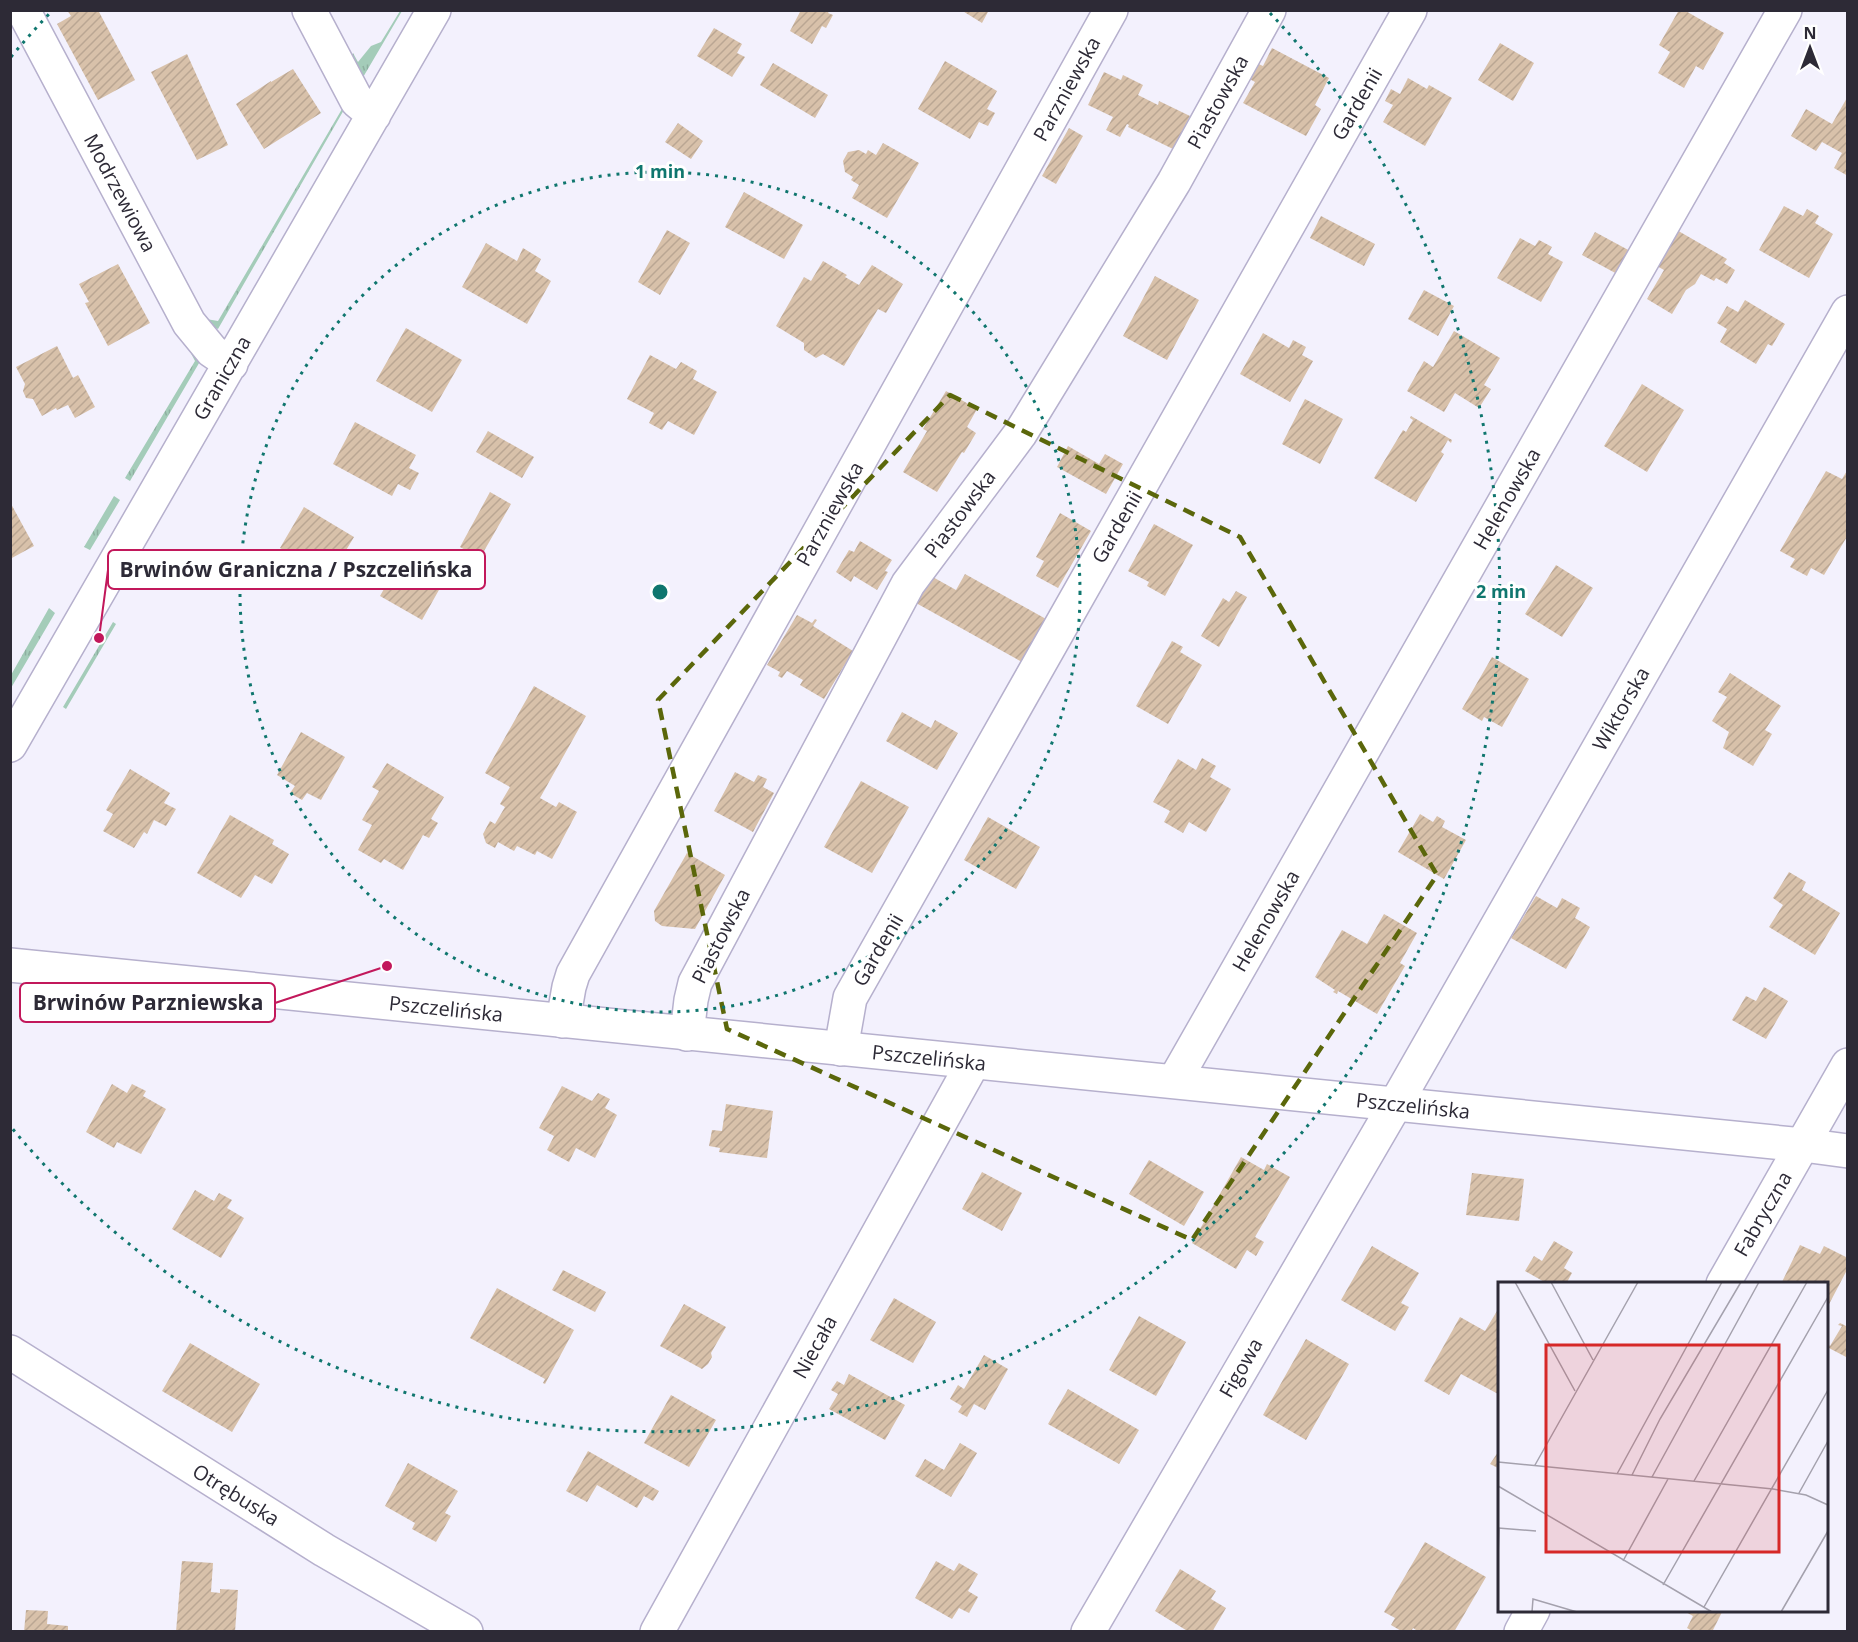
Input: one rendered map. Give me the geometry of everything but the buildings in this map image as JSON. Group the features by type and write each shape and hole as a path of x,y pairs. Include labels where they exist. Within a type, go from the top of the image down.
{"street":[{"name":"Modrzewiowa","path":"23,10 189,323 212,351 231,364"},
{"path":"309,10 357,101 374,115"},
{"name":"Graniczna","path":"10,745 434,10"},
{"name":"Parzniewska","path":"563,1021 573,975 1111,10"},
{"name":"Piastowska","path":"687,1034 695,983 908,584 1020,434 1174,182 1269,10"},
{"name":"Gardenii","path":"841,1049 850,998 1410,10"},
{"name":"Helenowska","path":"1175,1080 1785,10"},
{"name":"Wiktorska","path":"1395,1105 1848,312"},
{"name":"Pszczelińska","path":"10,965 973,1063 1175,1080 1848,1151"},
{"name":"Niecała","path":"657,1632 973,1063"},
{"name":"Fabryczna","path":"1724,1282 1848,1065"},
{"name":"Figowa","path":"1088,1632 1395,1105"},
{"name":"Otrębuska","path":"10,1352 324,1550 466,1632"},
{"path":"1521,1632 1532,1612"}],"highlighted area":[{"path":"950,395 1240,537 1437,875 1192,1240 727,1029 658,700"}],"green space":[{"path":"402,11 362,79 349,62 353,53 358,62 371,46 381,42"},
{"path":"342,103 345,108 218,329 202,323 200,318 218,321 342,109 340,105"},
{"path":"156,286 202,358 130,481 125,478 195,361"},
{"path":"114,496 120,500 90,550 84,547"},
{"path":"49,608 55,613 11,688 11,675"},
{"path":"113,622 116,624 66,709 63,707"}],"place":[{"name":"Brwinów Graniczna / Pszczelińska","path":"99,638"},
{"name":"Brwinów Parzniewska","path":"387,966"}]}
